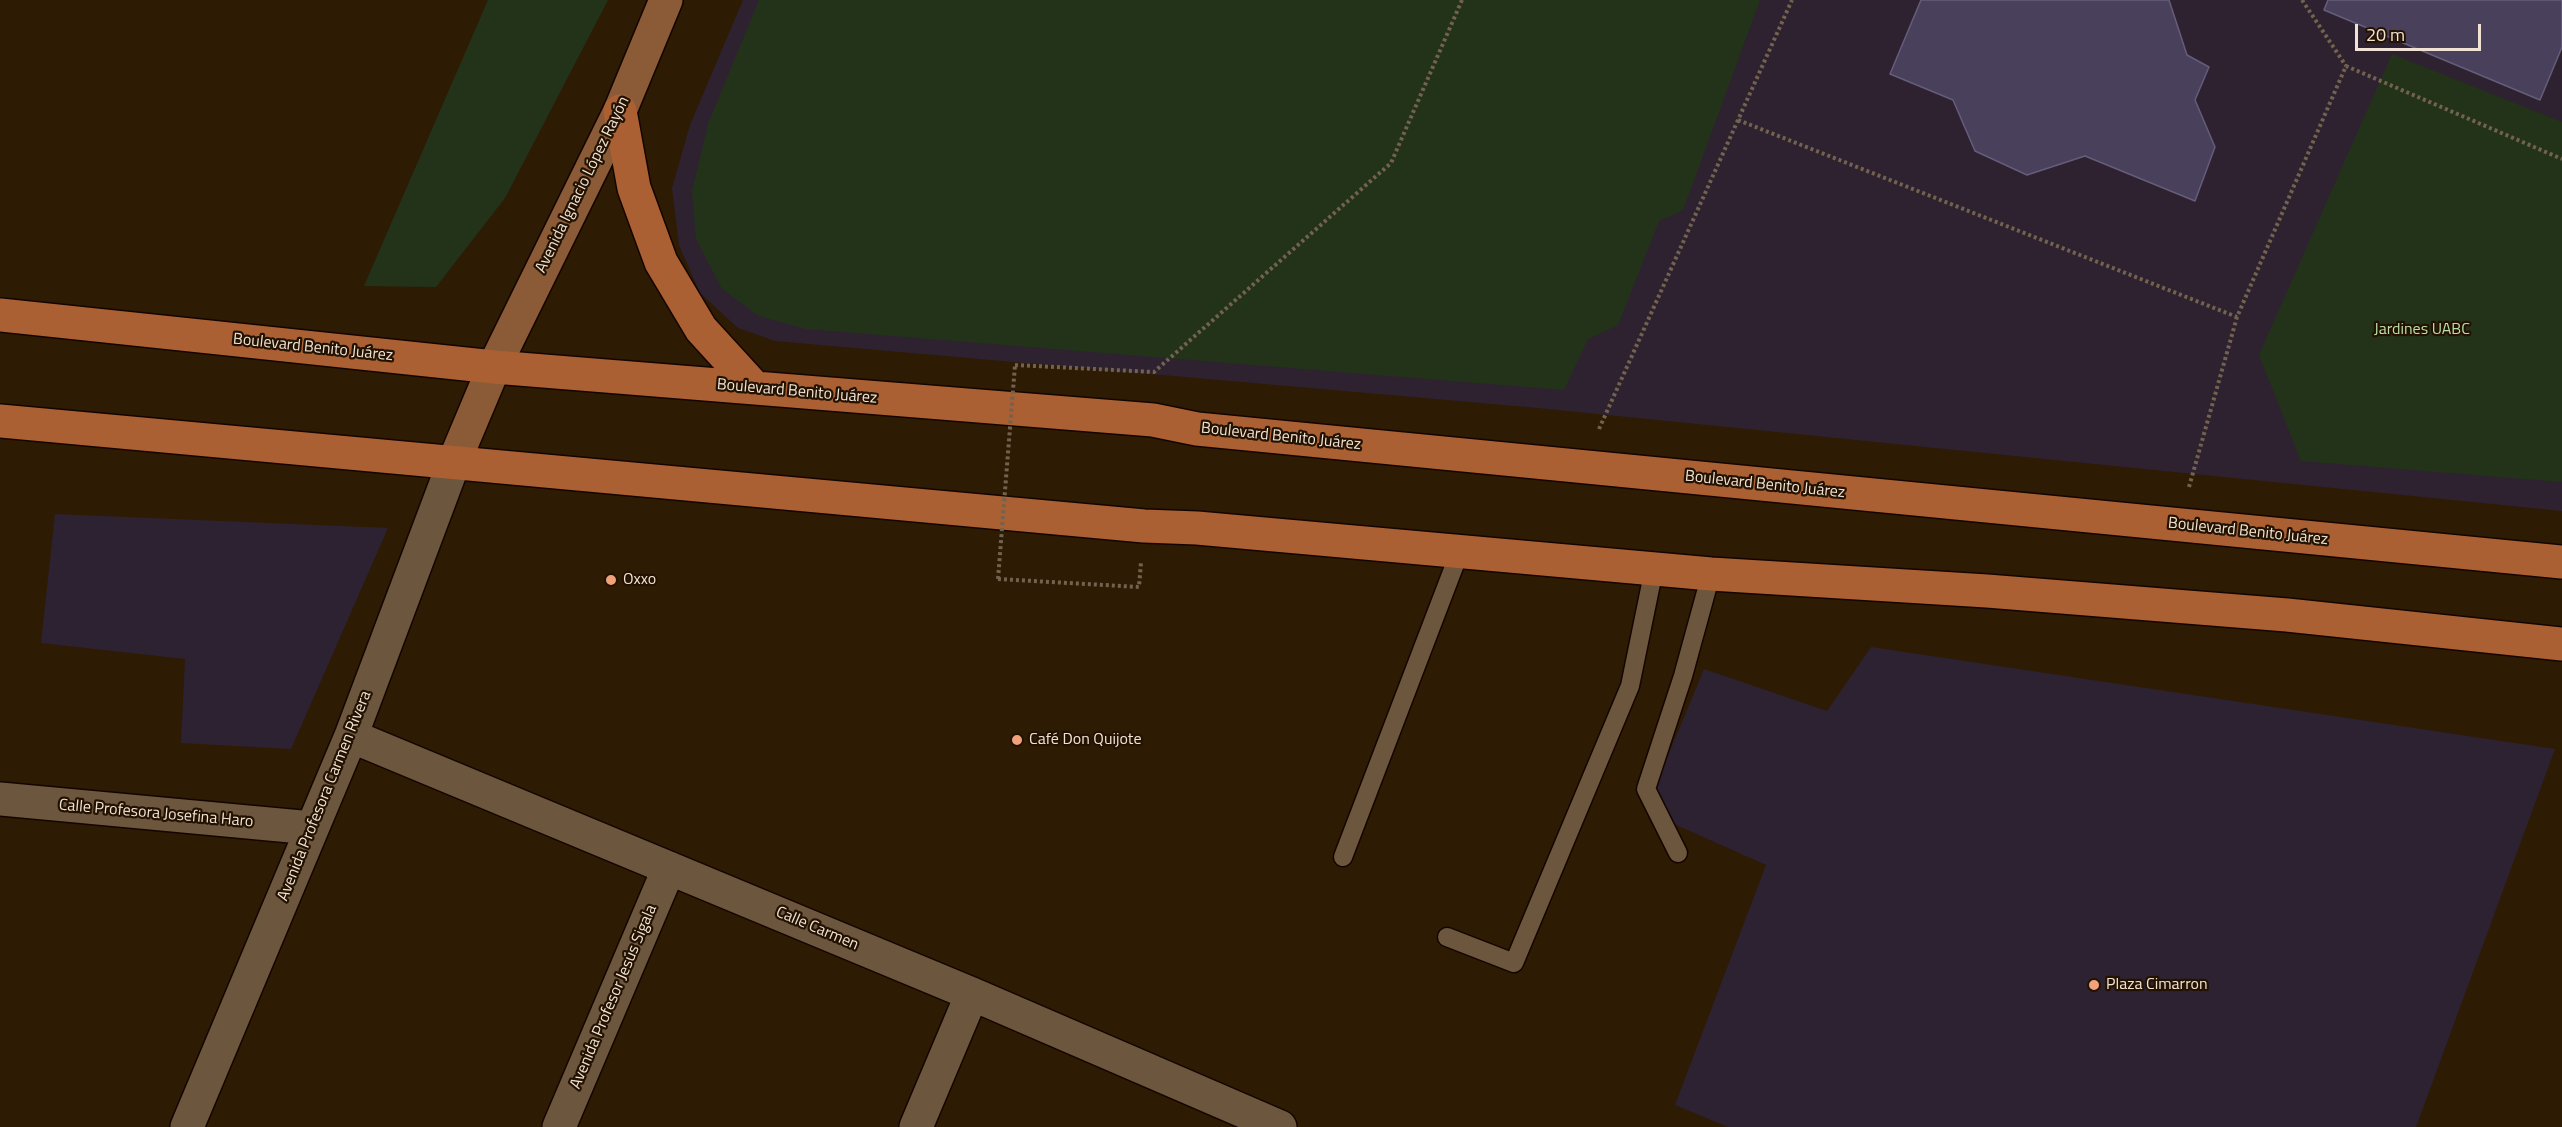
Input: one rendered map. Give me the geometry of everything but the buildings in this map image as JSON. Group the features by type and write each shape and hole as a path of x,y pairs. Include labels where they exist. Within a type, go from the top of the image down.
{"main road":[{"path":"620,111 634,188 661,262 701,329 754,387"},
{"name":"Boulevard Benito Juárez","path":"0,315 494,367 754,387 892,401 1153,420 1197,429 2562,562"},
{"path":"0,421 1144,526 1197,528 1711,574 1987,591 2287,615 2562,644"}],"street":[{"name":"Avenida Ignacio López Rayón","path":"454,462 494,367 620,111 666,0"},
{"name":"Avenida Profesora Carmen Rivera","path":"187,1127 351,736 454,462"},
{"name":"Calle Carmen","path":"351,736 972,994 1273,1126"},
{"name":"Calle Profesora Josefina Haro","path":"0,799 312,828"},
{"name":"Avenida Profesor Jesús Sigala","path":"559,1127 669,868"},
{"path":"916,1127 972,994"}],"lane":[{"path":"1344,857 1460,551"},
{"path":"1447,937 1514,963 1630,686 1654,569"},
{"path":"1678,853 1646,789 1683,676 1711,574"}],"path":[{"path":"1139,587 998,579 1015,365 1154,372 1391,164 1462,0"},
{"path":"1582,467 1792,0"},
{"path":"2302,0 2346,66 2562,159"},
{"path":"2178,525 2237,317 2346,66"},
{"path":"1738,120 2237,317"}],"shaded area":[{"path":"743,0 2562,0 2562,511 1538,408 775,341 738,328 700,293 679,245 672,188 690,125"},
{"path":"55,514 388,528 291,749 181,743 185,659 41,643"},
{"name":"Plaza Cimarron","path":"1871,647 2555,749 2416,1127 1728,1127 1675,1105 1766,865 1645,811 1704,669 1827,711"}],"green space":[{"path":"488,0 608,0 505,198 436,287 364,286"},
{"path":"759,0 1760,0 1683,210 1659,221 1618,325 1588,339 1564,390 806,329 759,316 722,289 696,239 692,191 708,124"},
{"name":"Jardines UABC","path":"2392,54 2562,122 2562,482 2301,461 2259,355"}],"place":[{"name":"Oxxo","path":"611,580"},
{"name":"Café Don Quijote","path":"1017,740"},
{"name":"Plaza Cimarron","path":"2094,985"}]}
